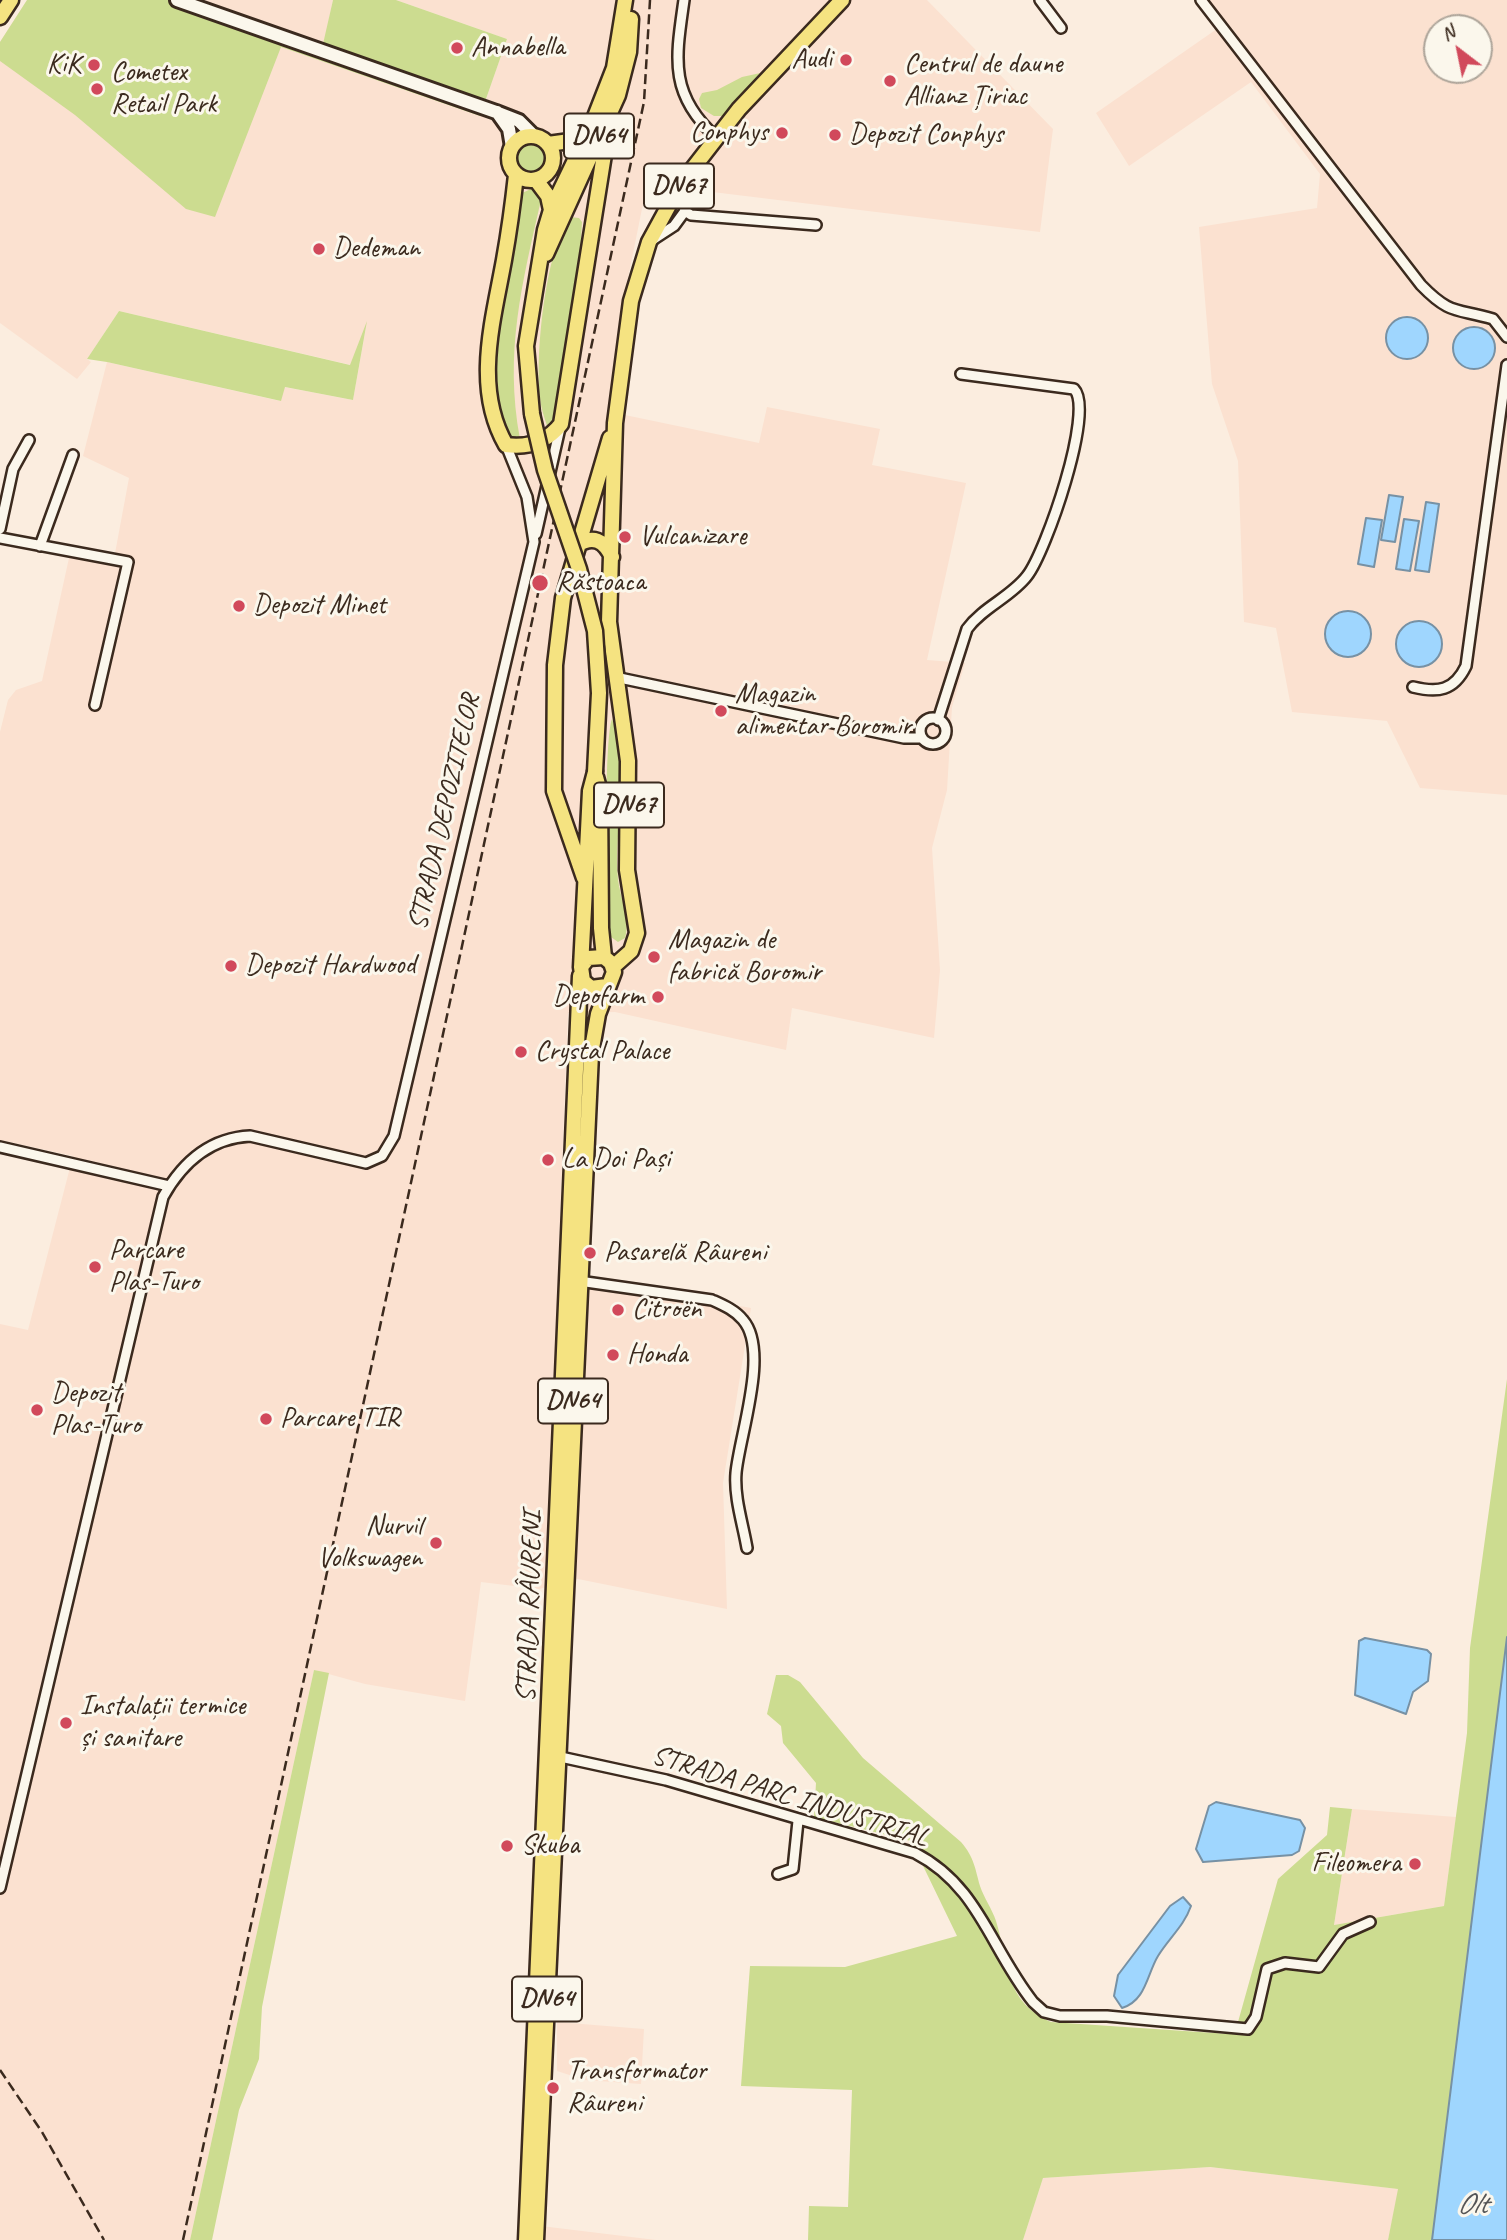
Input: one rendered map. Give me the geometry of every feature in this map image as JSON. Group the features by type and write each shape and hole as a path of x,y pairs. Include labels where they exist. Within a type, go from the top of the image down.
{"main road":[{"path":"0,17 11,0"},
{"name":"DN64","path":"558,209 611,111 629,52 627,0"},
{"name":"DN64","path":"584,878 590,791 595,772 599,693 595,631 579,569 545,470 532,414 526,346 533,292 540,265 558,209 614,68 627,0"},
{"name":"DN67","path":"609,962 631,951 637,933 627,870 628,761 610,634 615,423 631,301 649,242 680,185 716,137 800,41 842,0"},
{"path":"591,127 570,141 548,144 534,136 522,138 512,146 510,164 516,175 488,363 490,406 506,445 522,446 543,441 561,424 611,111"},
{"path":"536,180 549,172 552,165 553,158 548,144"},
{"path":"516,175 536,180 558,209 583,207 593,215"},
{"name":"DN67","path":"581,972 584,878 558,807 554,783 557,635 577,545 615,423"},
{"path":"577,545 585,540 597,540 608,548 612,557"},
{"name":"DN64","path":"595,772 600,792 601,928 613,977 607,986"},
{"path":"607,986 591,988 581,972 593,956 609,962"},
{"name":"STRADA RÂURENI","path":"526,2240 581,972"},
{"name":"STRADA RÂURENI","path":"536,2240 591,1055 607,986"}],"street":[{"path":"177,0 496,111 519,121 534,136"},
{"path":"684,0 677,77 682,93 716,137"},
{"path":"1040,0 1061,28"},
{"path":"1201,0 1421,285 1441,306 1466,315 1493,319 1507,337"},
{"path":"496,111 509,129 512,146"},
{"path":"680,185 685,211 691,215 816,225"},
{"path":"649,242 674,226 685,211"},
{"path":"1413,687 1432,691 1448,686 1459,681 1466,666 1507,365"},
{"path":"938,720 967,629 974,620 1020,585 1040,556 1065,481 1080,414 1080,401 1074,388 961,374"},
{"path":"534,542 561,424"},
{"path":"0,529 13,468 29,440"},
{"name":"STRADA DEPOZITELOR","path":"0,1888 155,1226 169,1186 197,1155 233,1137 250,1136 366,1163 382,1156 390,1148 534,542 527,497 506,445"},
{"path":"40,547 74,455"},
{"path":"0,538 128,562 95,705"},
{"path":"615,677 904,738 922,738 930,744 942,741 946,731 938,720 929,719 922,725 922,738"},
{"path":"0,1147 169,1186"},
{"path":"579,1281 712,1300 731,1309 747,1325 752,1345 752,1382 735,1484 747,1548"},
{"path":"547,1799 552,1789 552,1763 559,1757 554,1753 554,1724 550,1719"},
{"name":"STRADA PARC INDUSTRIAL","path":"559,1757 666,1780 798,1821 915,1853 942,1868 967,1895 1015,1978 1033,2002 1044,2012 1060,2016 1107,2016 1248,2029 1256,2017 1267,1969 1285,1963 1320,1967 1343,1934 1370,1922"},
{"path":"778,1874 793,1869 798,1821"}],"shaded area":[{"path":"27,0 172,0 281,47 480,116 507,39 396,0 927,0 1053,129 1040,232 647,184 627,283 640,294 632,334 625,415 759,443 767,407 880,429 872,465 966,483 927,660 965,663 952,707 947,790 932,848 940,970 934,1038 792,1008 786,1050 615,1012 568,1013 558,1274 751,1308 723,1483 727,1609 578,1579 539,1589 481,1582 465,1701 365,1684 314,1670 190,2240 0,2240 0,1324 28,1330 73,1156 0,1140 0,732 8,700 16,690 42,681 69,558 113,564 129,478 83,456 107,362 280,401 284,387 353,400 366,327 351,365 119,311 87,359 91,362 77,379 0,323 0,42"},
{"path":"190,0 333,0 324,44"},
{"path":"1207,0 1507,0 1507,795 1420,788 1387,721 1292,712 1276,628 1244,622 1238,461 1212,384 1199,227 1317,208 1320,174 1251,82 1129,166 1096,113 1224,24"},
{"path":"1352,1809 1456,1817 1444,1906 1334,1925"},
{"path":"557,2022 644,2029 641,2084 585,2080 557,2071"},
{"path":"1210,2167 1399,2189 1388,2240 1023,2240 1043,2178"},
{"path":"541,2226 656,2240 540,2240"}],"green space":[{"path":"27,0 188,0 323,44 333,0 396,0 507,39 480,116 281,47 215,217 186,209 75,115 0,61 0,42"},
{"path":"765,72 725,116 714,116 701,108 699,99 702,93 717,90 742,77"},
{"path":"531,144 542,148 546,159 542,170 531,174 520,170 516,159 520,148"},
{"path":"533,188 541,200 527,261 515,347 514,377 520,439 510,440 500,413 495,384 497,319 520,194"},
{"path":"570,217 579,218 582,222 579,276 556,419 548,429 540,398 541,331 554,253"},
{"path":"119,311 350,365 367,321 353,400 285,387 281,401 87,359"},
{"path":"612,719 621,758 617,859 627,924 625,938 618,942 611,937 607,862 608,757"},
{"path":"1507,1379 1507,1637 1432,2240 1388,2240 1398,2189 1210,2167 1043,2178 1023,2240 808,2240 809,2206 848,2207 852,2090 741,2086 750,1966 845,1967 957,1936 911,1841 814,1817 816,1783 783,1743 781,1726 767,1714 776,1675 788,1675 800,1682 863,1758 965,1847 996,1921 1016,1992 1036,2013 1051,2022 1229,2034 1238,2022 1278,1879 1327,1835 1330,1807 1352,1809 1334,1925 1444,1906 1467,1733 1470,1648"},
{"path":"314,1670 329,1673 262,2007 259,2059 239,2110 212,2240 190,2240"}],"water":[{"path":"1407,317 1422,323 1428,338 1422,353 1407,359 1392,353 1386,338 1392,323"},
{"path":"1474,327 1489,333 1495,348 1489,363 1474,369 1459,363 1453,348 1459,333"},
{"path":"1389,495 1403,497 1395,542 1381,540"},
{"path":"1426,502 1439,504 1429,572 1415,570"},
{"path":"1366,518 1382,520 1374,567 1358,564"},
{"path":"1404,519 1419,521 1410,571 1396,569"},
{"path":"1348,611 1364,618 1371,634 1364,650 1348,657 1332,650 1325,634 1332,618"},
{"path":"1419,621 1435,628 1442,644 1435,660 1419,667 1403,660 1396,644 1403,628"},
{"name":"Olt","path":"1507,1637 1507,2240 1432,2240"},
{"path":"1365,1638 1427,1650 1431,1654 1428,1681 1413,1692 1406,1714 1355,1695 1359,1641"},
{"path":"1216,1802 1300,1820 1305,1828 1299,1851 1292,1855 1203,1862 1196,1849 1209,1806"},
{"path":"1183,1897 1191,1906 1184,1920 1158,1956 1141,1993 1122,2008 1114,1996 1118,1975 1170,1906"}],"railway":[{"path":"183,2240 644,102 650,0"},
{"path":"0,2070 42,2132 104,2240"}],"place":[{"name":"Annabella","path":"457,48"},
{"name":"Audi","path":"846,60"},
{"name":"KiK","path":"94,65"},
{"name":"Centrul de daune Allianz Țiriac","path":"890,81"},
{"name":"Cometex Retail Park","path":"97,89"},
{"name":"Conphys","path":"782,133"},
{"name":"Depozit Conphys","path":"835,135"},
{"name":"Dedeman","path":"319,249"},
{"name":"Vulcanizare","path":"625,537"},
{"name":"Răstoaca","path":"540,583"},
{"name":"Depozit Minet","path":"239,606"},
{"name":"Magazin alimentar Boromir","path":"721,711"},
{"name":"Magazin de fabrică Boromir","path":"654,957"},
{"name":"Depozit Hardwood","path":"231,966"},
{"name":"Depofarm","path":"658,997"},
{"name":"Crystal Palace","path":"521,1052"},
{"name":"La Doi Pași","path":"548,1160"},
{"name":"Pasarelă Râureni","path":"590,1253"},
{"name":"Parcare Plas-Turo","path":"95,1267"},
{"name":"Citroën","path":"618,1310"},
{"name":"Honda","path":"613,1355"},
{"name":"Depozit Plas-Turo","path":"37,1410"},
{"name":"Parcare TIR","path":"266,1419"},
{"name":"Nurvil Volkswagen","path":"436,1543"},
{"name":"Instalații termice și sanitare","path":"66,1723"},
{"name":"Skuba","path":"507,1846"},
{"name":"Fileomera","path":"1415,1864"},
{"name":"Transformator Râureni","path":"553,2088"}]}
